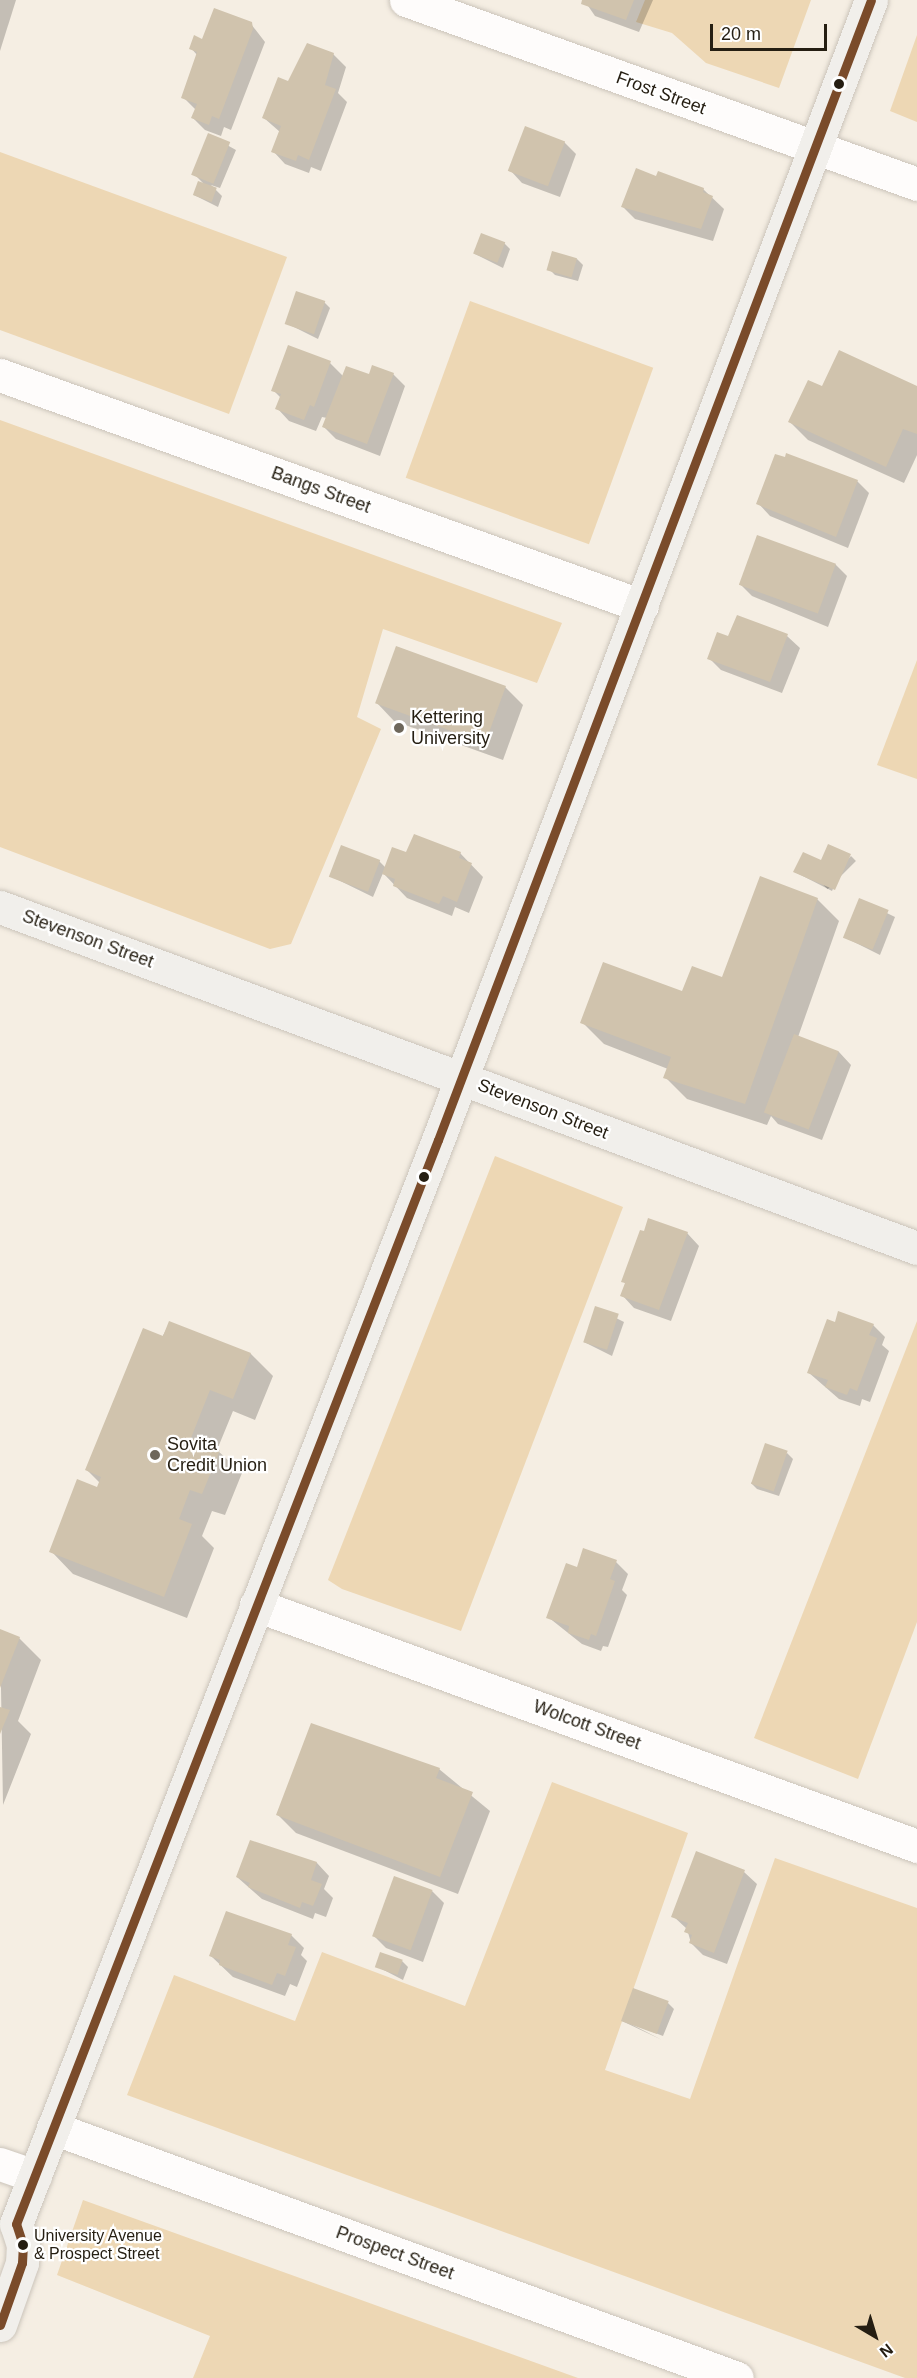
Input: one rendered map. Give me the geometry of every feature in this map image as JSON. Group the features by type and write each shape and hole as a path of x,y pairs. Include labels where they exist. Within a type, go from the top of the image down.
{"street":[{"name":"Frost Street","path":"406,0 917,184"},
{"path":"0,2325 22,2263 23,2245 8,2228 35,2176 461,1077 871,0"},
{"name":"Bangs Street","path":"0,375 642,606"},
{"name":"Stevenson Street","path":"0,907 917,1248"},
{"name":"Wolcott Street","path":"256,1605 917,1846"},
{"name":"Prospect Street","path":"53,2128 737,2378"},
{"path":"0,2164 35,2176"}],"shaded area":[{"path":"645,0 811,0 779,88 706,63 672,33 636,22"},
{"path":"917,35 917,122 890,111"},
{"path":"0,152 287,257 229,414 0,330"},
{"path":"470,301 653,368 589,544 406,478"},
{"name":"Kettering University","path":"0,420 562,623 537,683 383,629 357,717 381,729 291,944 270,949 0,847"},
{"path":"917,660 917,779 877,765"},
{"path":"495,1156 623,1207 461,1631 342,1589 328,1580"},
{"path":"917,1321 917,1622 858,1779 754,1738"},
{"path":"552,1782 688,1833 605,2070 690,2099 775,1858 917,1908 917,2378 905,2378 127,2095 174,1975 295,2021 322,1952 465,2006"},
{"path":"83,2200 578,2378 193,2378 210,2336 57,2275"}],"building":[{"path":"582,0 634,0 626,20 581,4"},
{"path":"214,8 252,22 253,29 219,119 212,116 209,125 191,118 197,104 181,98 197,52 189,49 194,35 202,39"},
{"path":"307,43 334,53 325,85 336,89 309,160 298,155 296,161 271,152 281,126 262,118 278,77 288,81"},
{"path":"525,126 565,141 548,186 508,171"},
{"path":"208,133 230,142 213,184 191,175"},
{"path":"636,168 656,176 658,171 704,188 703,192 713,196 701,229 621,207"},
{"path":"198,181 217,188 212,202 193,195"},
{"path":"481,233 505,242 497,263 473,254"},
{"path":"552,251 577,258 571,277 546,270"},
{"path":"296,291 325,301 314,334 285,324"},
{"path":"288,345 331,361 314,407 310,405 304,420 275,409 281,394 271,391"},
{"path":"839,350 917,386 917,434 903,429 886,467 788,422 808,380 822,386"},
{"path":"372,365 394,373 367,444 322,427 346,366 369,374"},
{"path":"786,453 858,480 836,537 756,504 775,454 785,457"},
{"path":"757,535 836,564 818,614 739,585"},
{"path":"737,615 788,634 770,682 707,659 717,632 728,636"},
{"path":"396,646 506,686 485,743 375,703"},
{"path":"414,834 461,852 459,858 472,863 457,902 443,896 439,904 393,886 395,879 382,874 392,847 406,852"},
{"path":"828,844 851,854 835,890 793,872 803,852 821,860"},
{"path":"341,845 380,860 368,892 329,877"},
{"path":"760,876 818,898 745,1104 663,1078 671,1057 580,1023 603,962 682,991 692,966 722,977"},
{"path":"859,898 889,910 873,950 843,938"},
{"path":"794,1034 839,1051 809,1130 764,1112"},
{"path":"648,1218 688,1232 659,1310 620,1296 625,1283 621,1282 640,1230 644,1231"},
{"path":"595,1306 619,1314 607,1350 583,1342"},
{"path":"838,1311 874,1324 869,1335 877,1338 857,1391 850,1388 847,1395 825,1387 828,1380 807,1373 827,1319 835,1322"},
{"name":"Sovita Credit Union","path":"169,1321 251,1353 233,1399 210,1390 191,1438 220,1450 202,1494 190,1490 179,1519 192,1524 164,1597 49,1552 77,1479 97,1487 101,1477 85,1470 143,1328 163,1336"},
{"path":"765,1443 788,1451 774,1491 751,1484"},
{"path":"583,1548 617,1560 610,1579 615,1581 596,1636 591,1634 589,1640 568,1633 569,1626 546,1618 566,1563 577,1567"},
{"path":"0,1629 20,1637 0,1688"},
{"path":"0,1707 10,1710 0,1734"},
{"path":"311,1723 440,1768 436,1778 473,1792 440,1877 276,1815"},
{"path":"250,1840 317,1862 311,1880 322,1884 313,1906 302,1902 300,1908 248,1887 250,1883 236,1877"},
{"path":"696,1851 745,1870 714,1953 689,1943 692,1935 684,1932 688,1923 671,1917"},
{"path":"394,1876 433,1890 411,1950 372,1936"},
{"path":"226,1911 292,1934 288,1945 296,1947 285,1976 277,1973 272,1985 219,1965 220,1960 209,1956"},
{"path":"380,1952 403,1960 397,1975 375,1967"},
{"path":"633,1988 669,2001 657,2034 621,2021"}],"transit line":[{"path":"0,2325 22,2263 23,2245 16,2224 438,1140 871,0"}],"place":[{"name":"Kettering University","path":"399,728"},
{"name":"Sovita Credit Union","path":"155,1455"},
{"name":"University Avenue & Prospect Street","path":"23,2245"}]}
